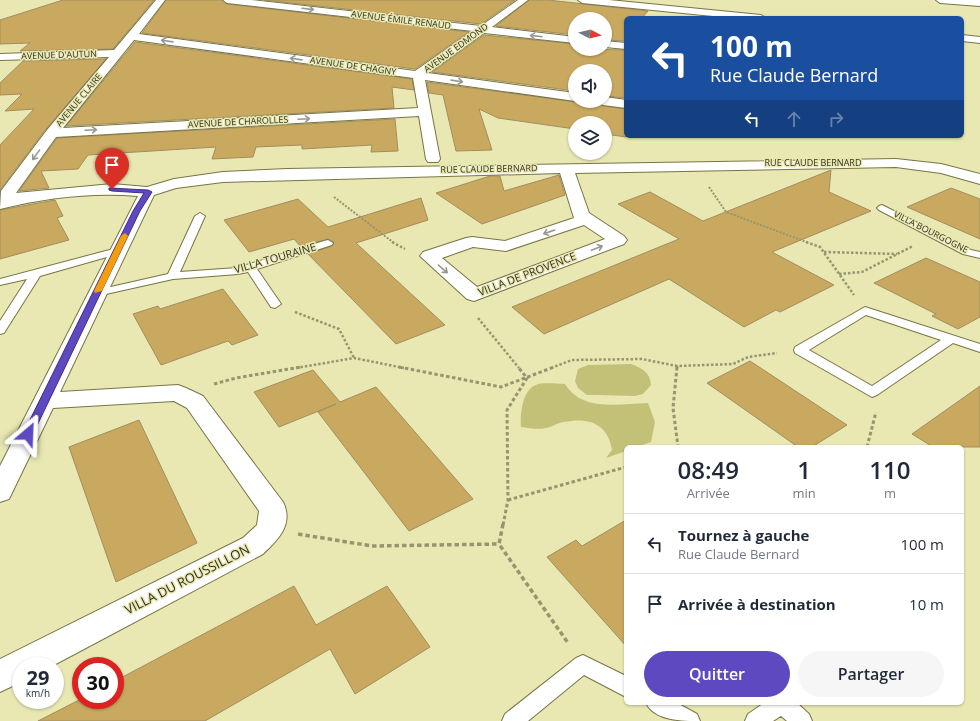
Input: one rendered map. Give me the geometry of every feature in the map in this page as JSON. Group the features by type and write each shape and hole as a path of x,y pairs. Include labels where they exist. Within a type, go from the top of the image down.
{"street":[{"name":"AVENUE CLAIRE","path":"15,199 7,194 52,132 161,0"},
{"name":"AVENUE ÉMILE RENAUD","path":"227,0 568,39"},
{"name":"AVENUE EDMOND","path":"433,159 418,75 524,0"},
{"path":"582,0 741,16"},
{"path":"940,0 969,1 980,4"},
{"name":"AVENUE DE CHAGNY","path":"131,37 142,37 568,96"},
{"path":"964,38 980,40"},
{"path":"612,45 624,46"},
{"name":"AVENUE D'AUTUN","path":"0,57 118,53"},
{"path":"612,102 624,104"},
{"name":"AVENUE DE CHAROLLES","path":"52,132 424,112"},
{"name":"RUE CLAUDE BERNARD","path":"0,204 15,199 112,189 148,192 174,184 223,177 321,173 694,165 896,163 919,165 980,179"},
{"name":"VILLA DE PROVENCE","path":"429,256 474,295 618,240 581,216 566,168"},
{"path":"2,485 117,251 148,192"},
{"path":"429,256 472,242 506,246 586,219"},
{"path":"44,401 178,393 195,402 272,510 270,530"},
{"name":"VILLA DU ROUSSILLON","path":"0,676 253,546 270,530"}],"lane":[{"name":"VILLA BOURGOGNE","path":"882,208 967,252 980,255"},
{"path":"173,276 200,216"},
{"name":"VILLA TOURAINE","path":"97,293 173,276 238,271 328,243"},
{"path":"0,282 36,274 117,251"},
{"path":"250,267 275,304"},
{"path":"0,330 36,274"},
{"path":"951,339 872,392 800,350 865,311 980,348"},
{"path":"512,721 583,664 624,686"},
{"path":"660,705 690,721"},
{"path":"755,721 779,705"},
{"path":"784,705 802,721"}],"path":[{"path":"694,165 726,212 820,247 865,311"},
{"path":"321,173 322,187 357,216 399,248 429,256"},
{"path":"839,274 862,272 934,235"},
{"path":"823,252 897,254"},
{"path":"474,295 469,306 527,378"},
{"path":"275,304 339,329 354,358"},
{"path":"178,393 236,378 354,358 501,387 572,360 642,359 677,366 733,364 748,357 800,350"},
{"path":"677,366 673,408 678,445"},
{"path":"527,378 506,410 508,500 499,544 583,664"},
{"path":"868,445 877,415 872,392"},
{"path":"508,500 624,468"},
{"path":"270,530 372,546 499,544"}],"shaded area":[{"path":"631,364 645,371 649,377 651,385 643,394 635,396 587,395 578,388 575,381 578,369 588,365"},
{"path":"550,383 565,384 572,393 591,403 613,405 648,403 655,422 651,442 642,445 624,445 624,452 606,458 612,450 610,441 606,434 596,424 581,420 561,423 543,429 521,427 523,403 528,392 536,385"}],"building":[{"path":"63,0 154,0 113,49 20,51 30,43 0,44 0,20"},
{"path":"166,0 222,0 227,4 469,32 415,69 142,33"},
{"path":"264,0 515,0 481,24"},
{"path":"529,0 548,0 648,11 644,16 624,16 624,41 612,40 612,12 568,12 568,34 496,26"},
{"path":"484,35 568,43 568,56 612,56 612,50 624,50 624,98 612,97 612,64 568,64 568,90 432,72"},
{"path":"135,42 412,79 414,90 392,87 394,108 66,126"},
{"path":"106,59 46,129 0,190 0,145 34,109 5,111 22,94 0,95 0,83 23,61"},
{"path":"427,82 568,101 568,108 612,107 624,109 624,137 612,135 612,116 568,116 568,128 498,118 479,109 492,150 456,151 443,95 429,93"},
{"path":"395,119 398,151 371,152 372,145 302,149 302,145 256,147 253,157 212,159 216,147 88,155 78,169 41,171 49,188 19,191 57,138"},
{"path":"831,170 829,192 871,211 772,252 834,285 780,312 776,310 744,327 669,279 544,334 512,307 679,239 618,204 650,192 703,221"},
{"path":"559,175 565,195 482,224 436,193 490,176 500,176 504,191"},
{"path":"951,188 980,199 980,239 907,207"},
{"path":"421,198 428,220 356,243 445,325 396,344 308,254 332,246 334,242 328,239 301,247 294,239 249,252 224,220 298,199 328,227"},
{"path":"55,200 63,216 57,218 69,240 0,259 0,210"},
{"path":"926,258 980,282 980,317 958,329 932,316 936,314 874,283"},
{"path":"223,289 258,335 232,345 228,341 161,365 133,314 158,306 160,309"},
{"path":"750,361 847,425 815,445 795,445 707,383"},
{"path":"313,370 340,402 376,387 473,499 409,531 318,412 336,404 279,427 254,392"},
{"path":"980,386 980,447 964,447 964,445 930,445 912,434"},
{"path":"139,420 197,543 116,582 69,447"},
{"path":"624,521 624,644 547,557 576,540 582,546"},
{"path":"294,586 316,625 387,586 430,647 355,694 330,649 205,721 38,721 72,704 72,709 124,709 124,676"}],"slow traffic":[{"path":"98,291 125,236"}],"route":[{"path":"28,434 137,211 148,192 112,189"}]}
